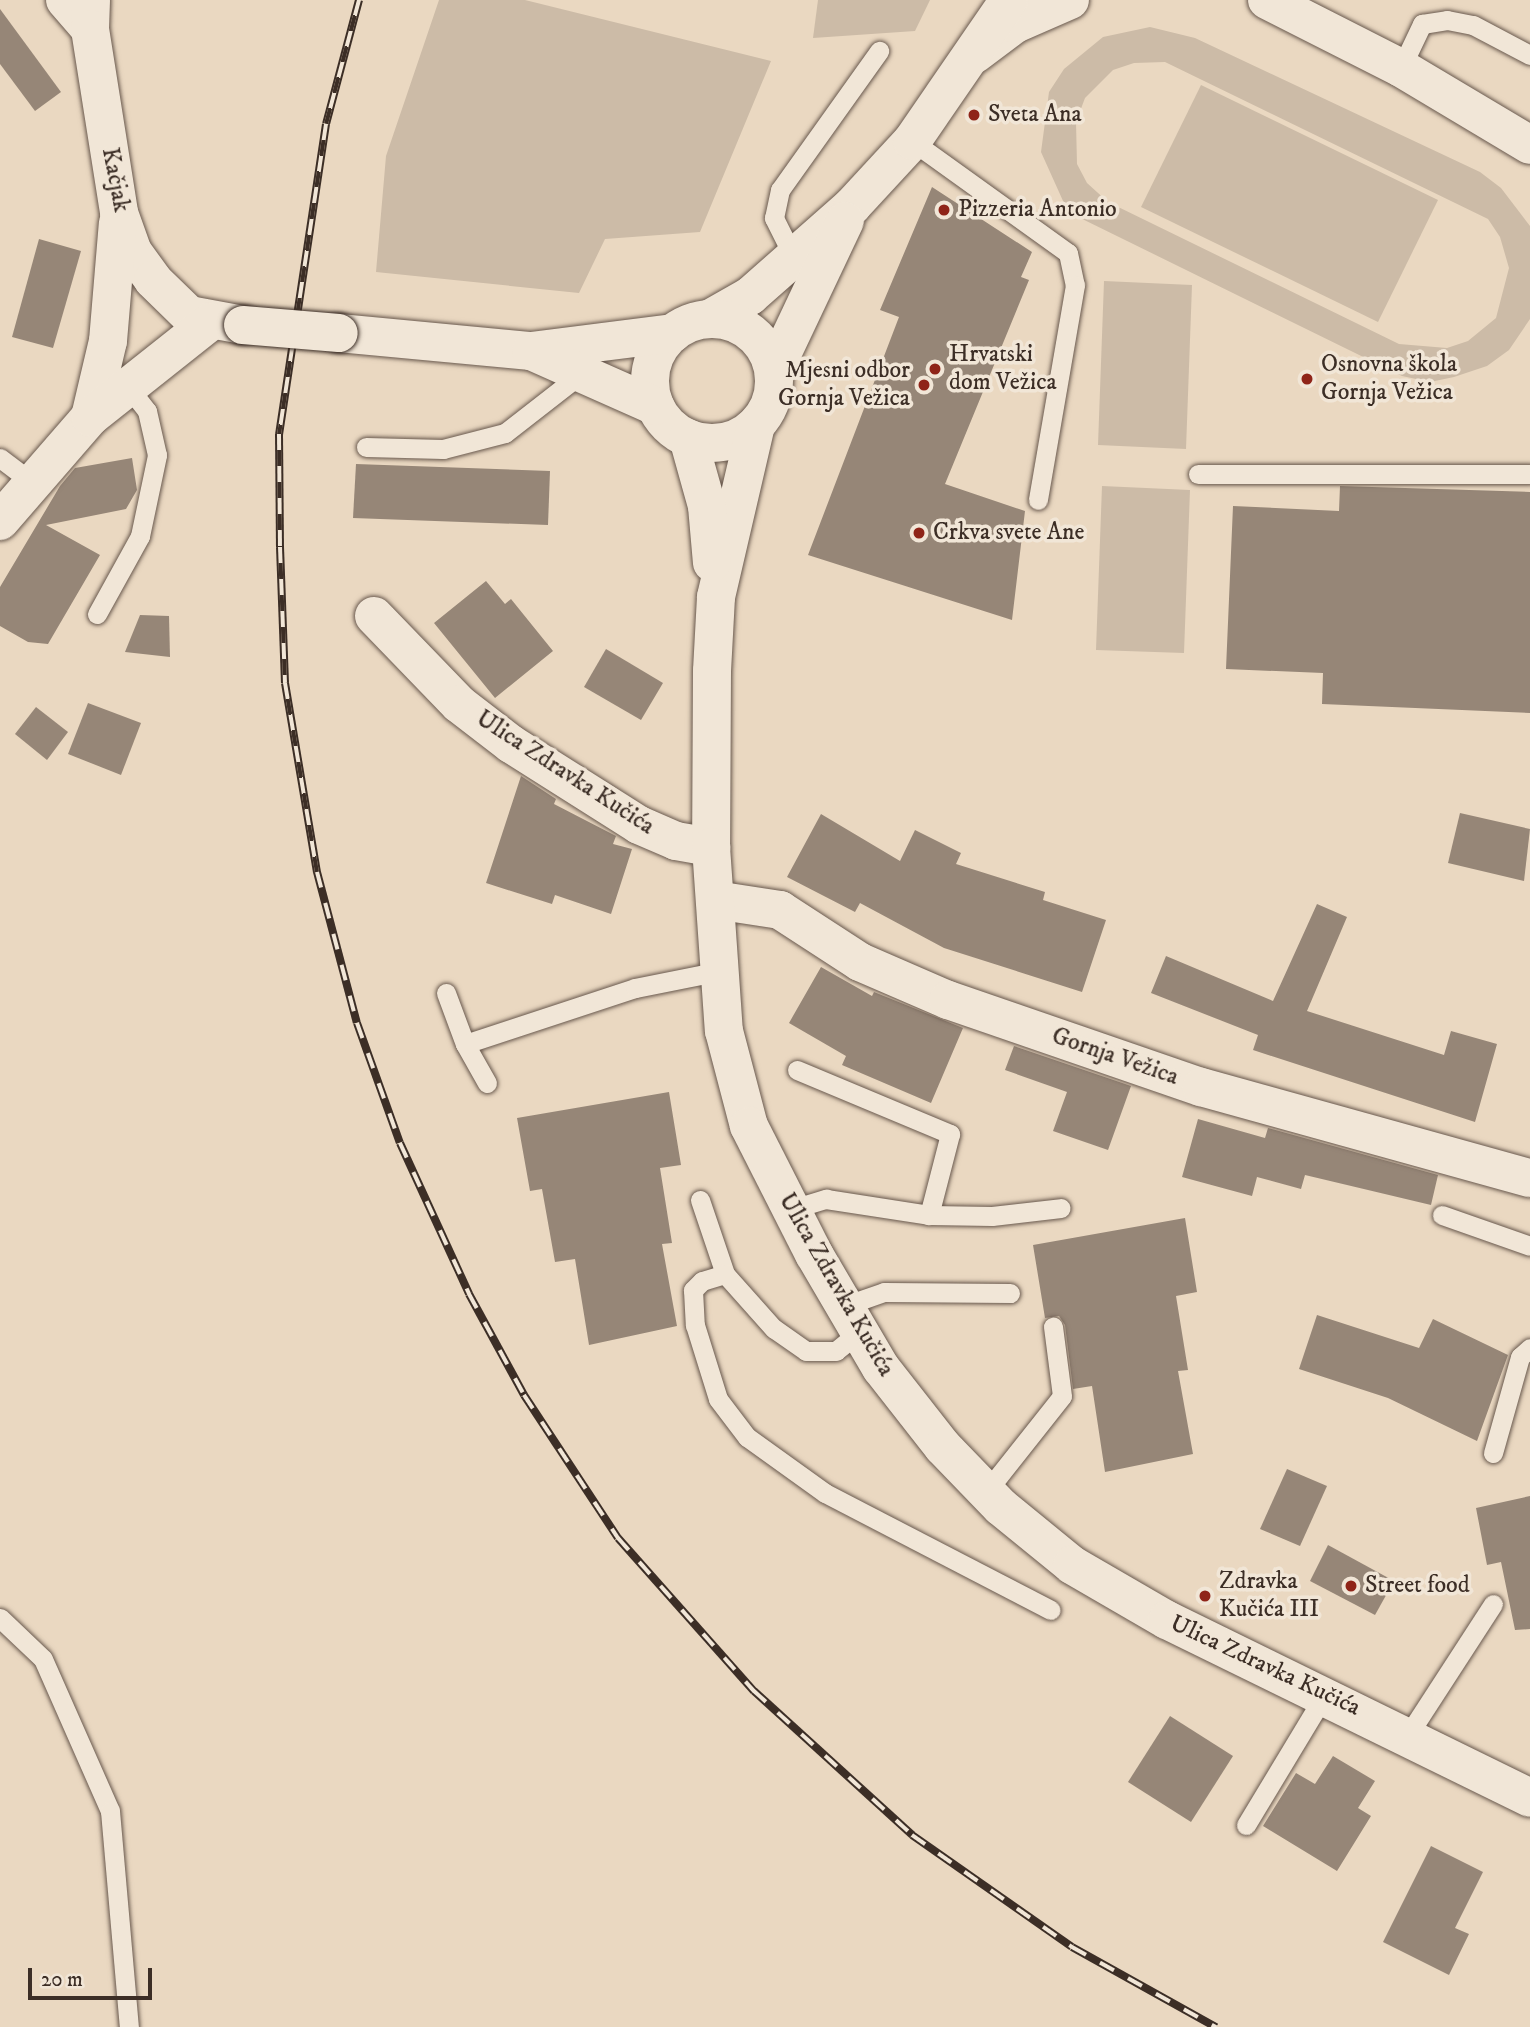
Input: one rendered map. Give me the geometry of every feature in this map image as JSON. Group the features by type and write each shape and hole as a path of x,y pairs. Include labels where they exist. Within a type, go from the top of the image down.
{"main road":[{"path":"65,0 90,14"},
{"name":"Ulica Zdravka Kučića","path":"226,324 531,351 673,333 711,318 750,296 852,206 912,141 1009,0"},
{"path":"973,55 1015,24 1070,0"},
{"path":"1263,1 1401,68 1530,145"},
{"name":"Kačjak","path":"90,14 119,213 133,252 153,280 176,305 226,324"},
{"name":"Ulica Zdravka Kučića","path":"716,597 756,425 768,409 774,371 852,206"},
{"path":"90,417 108,341 119,213"},
{"path":"711,318 729,321 758,339 774,371"},
{"path":"0,521 90,417 127,385 226,324"},
{"path":"654,406 651,367 673,333"},
{"name":"Ulica Zdravka Kučića","path":"531,351 654,406 666,423 688,438 706,506 716,597 711,847 720,971 734,1082 789,1210 851,1320 943,1447 986,1492 1072,1565 1167,1620 1325,1694 1530,1798"},
{"path":"688,438 720,443 756,425"},
{"name":"Ulica Zdravka Kučića","path":"374,616 459,705 511,744 639,825 676,841 711,847"},
{"name":"Gornja Vežica","path":"715,900 780,910 860,962 1188,1083 1530,1178"}],"lane":[{"path":"1401,68 1422,24 1473,25 1530,55"},
{"path":"794,258 774,218 780,190 879,51"},
{"path":"912,141 1068,253 1074,285 1038,500"},
{"path":"366,447 443,449 505,433 582,373"},
{"path":"97,614 140,536 158,455 147,411 127,385"},
{"path":"0,458 33,483"},
{"path":"1198,474 1530,474"},
{"path":"465,1044 635,988 720,971"},
{"path":"446,993 465,1044 487,1083"},
{"path":"797,1070 950,1134 929,1215"},
{"path":"789,1210 827,1199 929,1215 992,1216 1061,1208"},
{"path":"700,1200 725,1274 774,1329 806,1352 836,1351 851,1320 884,1292 1010,1293"},
{"path":"1442,1215 1530,1246"},
{"path":"725,1274 702,1281 693,1290 695,1325 718,1399 747,1437 825,1493 1051,1610"},
{"path":"986,1492 1062,1396 1053,1327"},
{"path":"1493,1453 1520,1357 1530,1348"},
{"path":"1408,1735 1493,1604"},
{"path":"0,1618 43,1659 110,1811 129,2027"},
{"path":"1246,1825 1325,1694"}],"shaded area":[{"path":"439,0 525,0 771,61 700,232 605,239 579,293 376,272 386,156"},
{"path":"818,0 930,0 915,31 813,38"},
{"path":"1150,27 1195,38 1480,172 1501,188 1530,226 1530,319 1509,350 1487,366 1454,377 1430,382 1402,376 1068,212 1041,152 1049,92 1064,69 1103,37","holes":["1165,62 1488,219 1500,237 1509,268 1496,318 1468,341 1447,348 1399,344 1108,202 1087,183 1077,164 1076,122 1085,98 1113,70 1134,63"]},
{"path":"1201,85 1438,200 1378,322 1141,207"},
{"path":"1104,281 1192,285 1186,449 1098,445"},
{"path":"1102,486 1190,490 1184,653 1096,650"}],"building":[{"path":"0,9 61,92 35,111 0,64"},
{"path":"932,187 1032,252 1021,277 1029,280 945,484 1025,511 1012,620 808,555 899,317 880,310"},
{"path":"39,239 81,251 53,348 12,337"},
{"path":"132,458 137,490 126,509 46,525 100,555 48,644 28,642 0,626 0,587 60,486 75,468"},
{"path":"356,464 550,471 548,525 353,518"},
{"path":"1340,486 1530,492 1530,713 1322,704 1323,673 1226,669 1233,506 1339,511"},
{"path":"486,581 505,604 511,599 553,651 495,698 434,623"},
{"path":"140,615 169,616 170,657 125,652"},
{"path":"606,649 663,683 641,720 584,687"},
{"path":"88,703 141,723 121,775 68,754"},
{"path":"36,707 68,732 47,760 15,734"},
{"path":"521,776 556,799 554,804 616,836 613,844 632,849 611,914 555,895 552,904 486,883"},
{"path":"1460,813 1530,829 1524,881 1448,863"},
{"path":"821,814 900,861 915,830 961,853 956,864 1045,892 1043,900 1106,920 1082,992 944,948 860,903 855,912 787,877"},
{"path":"1317,904 1347,917 1307,1011 1444,1055 1451,1031 1497,1044 1475,1122 1253,1050 1258,1035 1151,993 1166,956 1273,1001"},
{"path":"821,967 872,996 874,992 963,1028 931,1103 842,1065 846,1056 789,1023"},
{"path":"1014,1046 1131,1086 1108,1150 1053,1131 1067,1092 1005,1070"},
{"path":"669,1092 681,1165 660,1168 672,1243 662,1244 677,1326 589,1345 575,1259 555,1262 542,1189 530,1191 517,1118"},
{"path":"1198,1119 1265,1138 1268,1128 1438,1175 1431,1205 1305,1175 1301,1189 1257,1177 1252,1196 1182,1177"},
{"path":"1185,1218 1197,1292 1176,1296 1188,1370 1178,1371 1193,1454 1105,1472 1092,1386 1073,1389 1065,1325 1059,1316 1045,1318 1033,1245"},
{"path":"1317,1315 1419,1348 1433,1319 1508,1355 1477,1441 1388,1398 1299,1369"},
{"path":"1287,1469 1327,1486 1300,1546 1260,1529"},
{"path":"1530,1496 1530,1629 1515,1630 1501,1562 1487,1565 1476,1508"},
{"path":"1328,1545 1394,1581 1375,1615 1310,1581"},
{"path":"1170,1716 1233,1756 1191,1822 1128,1782"},
{"path":"1333,1756 1375,1781 1358,1808 1371,1816 1337,1871 1263,1826 1296,1773 1315,1784"},
{"path":"1431,1846 1483,1872 1455,1928 1469,1934 1449,1975 1383,1942"}],"railway":[{"path":"359,0 326,124 279,434 280,547 285,683 317,872 357,1023 400,1143 469,1294 524,1395 618,1538 754,1691 912,1835 1072,1947 1216,2027"}],"place":[{"name":"Sveta Ana","path":"974,115"},
{"name":"Pizzeria Antonio","path":"944,210"},
{"name":"Hrvatski dom Vežica","path":"935,369"},
{"name":"Osnovna škola Gornja Vežica","path":"1307,379"},
{"name":"Mjesni odbor Gornja Vežica","path":"924,385"},
{"name":"Crkva svete Ane","path":"919,533"},
{"name":"Street food","path":"1351,1586"},
{"name":"Zdravka Kučića III","path":"1205,1596"}]}
